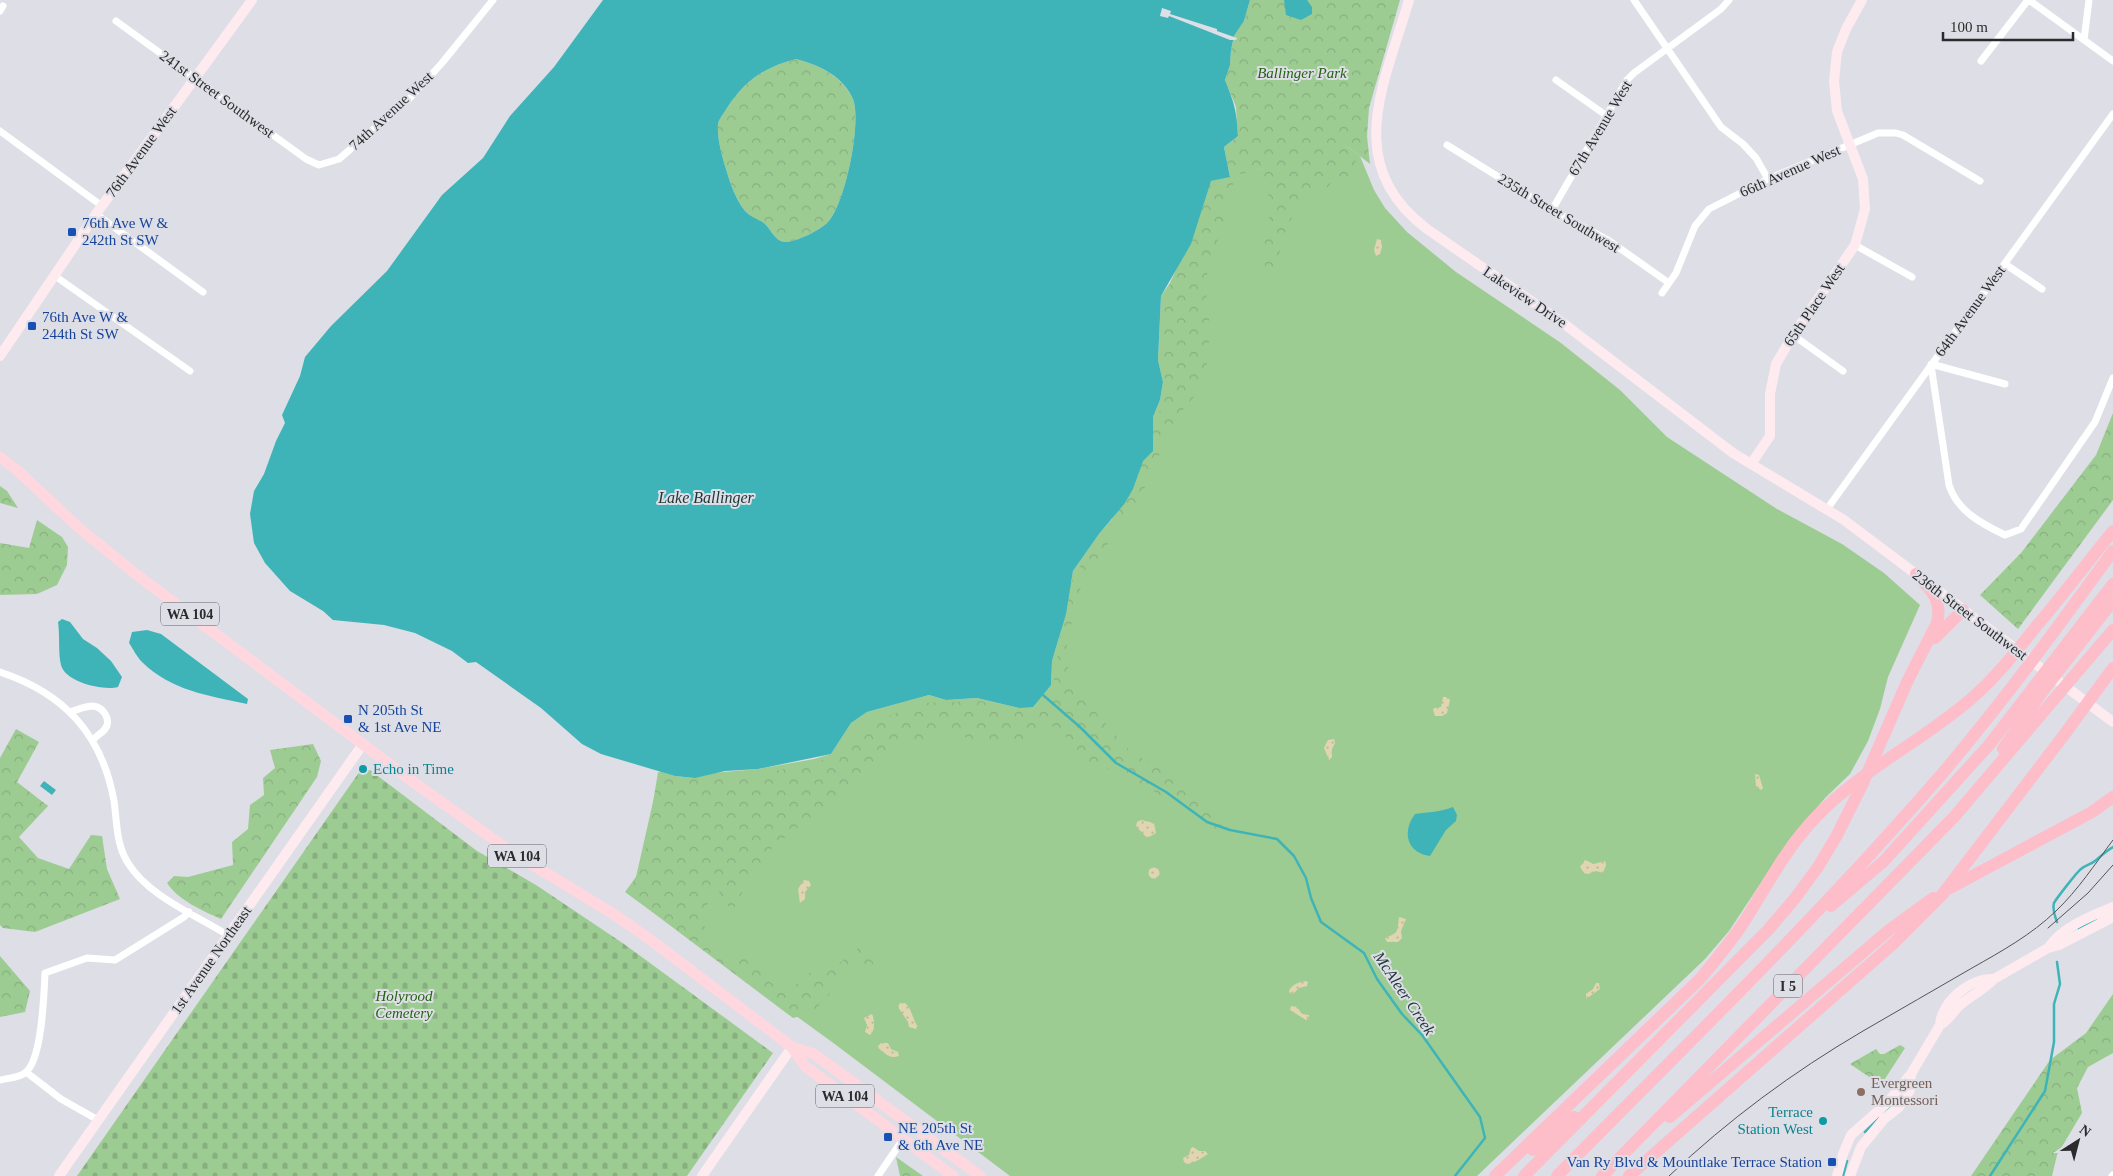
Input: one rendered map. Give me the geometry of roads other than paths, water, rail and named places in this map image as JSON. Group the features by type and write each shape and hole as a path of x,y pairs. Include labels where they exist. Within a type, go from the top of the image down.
{"highway":[{"path":"1495,1176 1705,972 1726,948 1795,841 1815,818 1861,777 1937,726 1985,687 2008,662 2113,531"},
{"name":"I 5","path":"1557,1176 1791,940 1942,774 2049,640 2113,551"},
{"path":"1524,1176 1768,930 1818,867 1863,783 1908,680 1937,623 1940,608 1934,593 1916,574"},
{"path":"1791,940 1872,872 1989,745 2113,584"},
{"path":"1968,800 2042,692 2113,601"},
{"path":"1926,647 1964,610"},
{"name":"I 5","path":"1604,1173 1968,800 2113,630"},
{"path":"1629,1176 1711,1106 1927,912 1984,841 2113,668"},
{"path":"1604,1173 1904,918 1936,896 2092,812 2113,797"},
{"path":"1500,1176 1619,1081"},
{"path":"1640,1176 1711,1106"}],"main road":[{"name":"WA 104","path":"0,457 18,471 79,528 137,575 510,851 609,911 648,938 792,1047 805,1066 953,1176"},
{"name":"WA 104","path":"792,1047 814,1054 980,1176"},
{"path":"880,1102 894,1122 904,1131 903,1139"},
{"path":"903,1139 910,1136 930,1139"}],"street":[{"name":"76th Avenue West","path":"0,356 96,214 194,77 252,0"},
{"name":"74th Avenue West","path":"319,165 339,159 410,98 442,63 494,0"},
{"name":"Lakeview Drive","path":"1409,0 1379,101 1375,131 1376,146 1384,175 1402,206 1427,229 1563,323 1733,453 1827,509"},
{"path":"1634,0 1721,127 1743,144 1756,158 1768,179"},
{"name":"67th Avenue West","path":"1552,210 1634,73 1721,9 1729,0"},
{"name":"66th Avenue West","path":"1662,293 1681,262 1692,232 1702,214 1716,204 1768,179 1849,145 1836,111 1834,81 1837,52 1846,29 1862,0"},
{"path":"1981,61 2029,0 2113,61"},
{"path":"2084,40 2089,0"},
{"name":"241st Street Southwest","path":"116,21 306,159 319,165"},
{"path":"1556,80 1607,116"},
{"name":"64th Avenue West","path":"1827,509 2113,114"},
{"path":"0,131 102,206"},
{"path":"1849,145 1878,133 1896,132 1980,181"},
{"name":"65th Place West","path":"1751,464 1770,436 1770,394 1776,364 1793,335 1855,245 1865,209 1864,180 1849,145"},
{"name":"235th Street Southwest","path":"1447,146 1552,210 1608,240 1669,283"},
{"path":"96,214 202,292"},
{"path":"1855,245 1912,277"},
{"path":"2005,264 2042,289"},
{"path":"55,276 190,371"},
{"path":"1793,335 1843,371"},
{"path":"2005,384 1931,365 1942,449 1953,499 1986,526 2005,534 2014,533 2021,529 2033,512 2095,422 2113,378"},
{"name":"236th Street Southwest","path":"1827,509 2113,722"},
{"path":"0,672 28,682 45,692 70,712 84,727 106,767 120,844 126,861 143,882 228,936"},
{"path":"70,712 90,706 98,707 104,712 107,720 106,728 92,740"},
{"name":"1st Avenue Northeast","path":"59,1176 363,744"},
{"path":"2048,948 2056,937 2085,920 2113,908"},
{"path":"0,1080 16,1077 26,1072 36,1057 45,973 87,958 115,960 184,918 189,912"},
{"path":"1837,1176 1851,1135 1888,1102 1911,1074 1940,1025 1940,1016 1956,995 1984,978 1994,979 2048,948 2060,945 2113,917"},
{"path":"702,1176 792,1047"},
{"path":"26,1072 61,1100 98,1120"},
{"path":"1850,1176 1861,1146 1884,1119 1899,1106 1910,1090 1911,1074"},
{"path":"878,1176 903,1139"}],"water":[{"name":"Lake Ballinger","path":"603,0 1250,0 1244,21 1234,36 1230,65 1225,80 1234,107 1238,136 1224,147 1230,177 1211,181 1191,244 1161,296 1158,360 1163,382 1160,400 1153,417 1153,451 1143,461 1133,489 1125,503 1099,534 1073,571 1066,614 1052,661 1051,685 1033,707 1019,708 977,698 946,700 929,695 867,712 851,723 831,754 758,769 725,771 695,778 675,776 601,754 582,744 541,708 476,662 468,663 452,651 415,633 384,625 333,620 323,611 290,591 265,563 254,543 250,514 254,491 264,474 285,423 282,415 300,376 305,357 331,326 387,271 442,195 483,158 510,116 554,67","holes":["796,59 822,68 837,78 849,91 855,110 855,126 846,182 834,214 819,229 802,238 786,242 779,240 764,223 747,213 739,202 731,186 723,159 718,124 734,98 757,76 785,62"]},
{"path":"1284,0 1307,0 1312,7 1312,14 1301,20 1286,15"},
{"path":"62,619 70,622 83,639 97,648 111,661 122,677 118,687 103,688 85,684 69,676 64,671 60,660 58,622"},
{"path":"147,630 161,634 248,699 247,704 191,690 153,672 140,660 129,643 132,632"},
{"path":"44,781 56,790 52,795 40,786"},
{"path":"1453,807 1457,815 1456,821 1446,830 1430,856 1416,851 1411,846 1408,834 1408,827 1415,814"}],"waterway":[{"name":"McAleer Creek","path":"1043,695 1080,727 1116,763 1166,792 1207,822 1230,830 1277,839 1294,856 1306,878 1311,898 1321,922 1364,953 1377,979 1402,1014 1422,1035 1480,1117 1485,1138 1455,1176"},
{"path":"2057,922 2053,906 2058,896 2081,869 2113,847"},
{"path":"2079,929 2096,919"},
{"path":"1990,1176 2045,1091 2054,1042 2054,1004 2060,984 2057,962"},
{"path":"1883,1114 1891,1105"},
{"path":"1865,1132 1879,1118"},
{"path":"1843,1176 1847,1161"}],"tram line":[{"path":"1669,1176 1714,1135 1811,1063 2005,949 2037,928 2072,894 2113,840"},
{"path":"2048,928 2088,893 2113,865"}],"place":[{"name":"76th Ave W & 242th St SW","path":"72,232"},
{"name":"76th Ave W & 244th St SW","path":"32,326"},
{"name":"N 205th St & 1st Ave NE","path":"348,719"},
{"name":"Echo in Time","path":"363,769"},
{"name":"Evergreen Montessori","path":"1861,1092"},
{"name":"Terrace Station West","path":"1823,1121"},
{"name":"NE 205th St & 6th Ave NE","path":"888,1137"},
{"name":"Van Ry Blvd & Mountlake Terrace Station","path":"1832,1162"}],"park label":[{"name":"Ballinger Park","path":"1302,73"},
{"name":"Holyrood Cemetery","path":"404,1004"}]}
